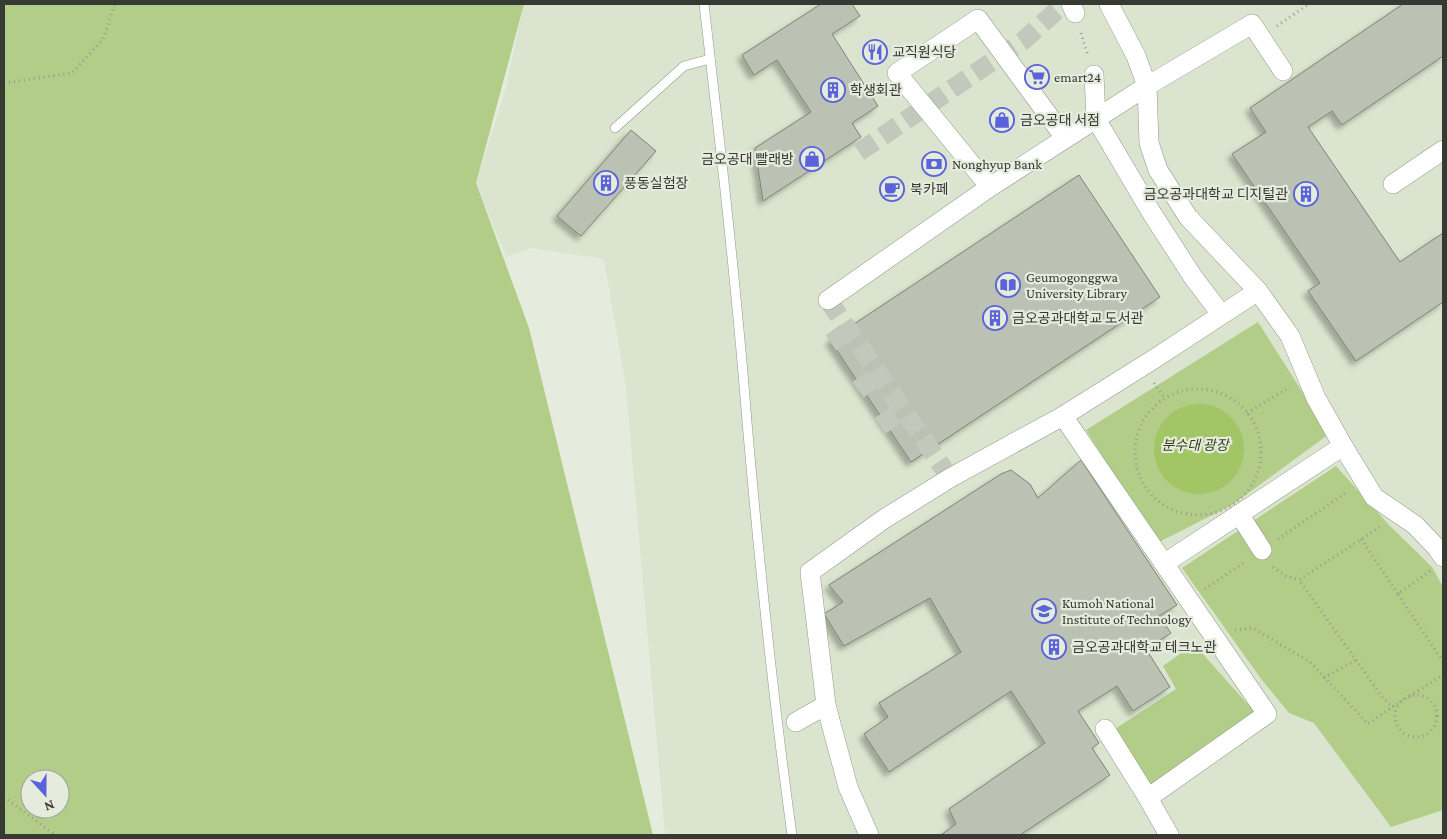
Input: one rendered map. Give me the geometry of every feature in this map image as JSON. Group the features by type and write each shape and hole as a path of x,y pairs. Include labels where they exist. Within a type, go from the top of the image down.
{"street":[{"path":"1109,4 1136,56 1147,86 1149,143 1158,170 1188,217 1258,291 1290,336 1316,398 1374,496 1415,524 1437,548 1440,562"},
{"path":"990,187 897,73 978,19 1065,138"},
{"path":"828,300 990,187 1065,138 1147,86 1252,24 1283,71"},
{"path":"1094,74 1096,119 1151,212 1193,277 1222,314"},
{"path":"1393,184 1443,150"},
{"path":"863,833 848,787 826,705 810,572 884,519 950,478 1063,416 1258,291"},
{"path":"1063,416 1267,714 1148,798"},
{"path":"1165,563 1343,446"},
{"path":"1239,514 1262,550"},
{"path":"796,722 826,705"},
{"path":"1105,729 1169,835"}],"lane":[{"path":"704,4 748,423 755,523 792,835"},
{"path":"615,128 684,66 710,59"}],"path":[{"path":"4,83 72,73 103,39 115,4"},
{"path":"1261,38 1309,4"},
{"path":"1073,9 1094,74"},
{"path":"1247,414 1307,376"},
{"path":"1202,390 1216,392 1229,398 1247,414 1256,429 1260,443 1258,472 1243,496 1232,505 1220,511 1192,515 1178,512 1166,506 1154,498 1145,488 1135,462 1137,434 1151,410 1162,401 1181,392 1202,390"},
{"path":"1299,580 1400,514"},
{"path":"1361,539 1443,662"},
{"path":"1262,550 1275,569 1286,576 1299,580 1383,698 1392,707 1443,676"},
{"path":"1398,594 1440,562"},
{"path":"1212,634 1252,628 1310,662 1368,724 1405,698 1419,695 1426,697 1432,702 1437,715 1433,729 1422,737 1409,736 1403,733 1396,722 1395,715 1400,702"},
{"path":"1324,678 1356,660"},
{"path":"4,797 55,835"}],"shaded area":[{"name":"Kumoh National Institute of Technology","path":"524,4 1443,4 1443,835 665,835 626,388 604,259 531,248 506,257 476,183 506,87"},
{"path":"1199,404 1216,407 1231,417 1241,432 1244,449 1241,466 1231,481 1216,491 1199,494 1182,491 1167,481 1157,466 1154,449 1157,432 1167,417 1182,407"}],"green space":[{"path":"4,4 524,4 476,183 529,328 653,835 4,835"},
{"name":"분수대 광장","path":"1258,322 1329,434 1232,505 1157,543 1086,430"},
{"path":"1336,466 1389,525 1432,567 1443,587 1443,810 1391,827 1314,723 1289,713 1262,680 1182,568"},
{"path":"1194,644 1258,716 1152,790 1115,729 1176,689 1163,666"}],"building":[{"name":"학생회관","path":"821,4 852,4 860,16 832,34 878,106 852,123 861,137 763,201 755,148 811,112 777,60 754,75 742,55"},
{"name":"금오공과대학교 디지털관","path":"1403,4 1443,4 1443,56 1342,125 1332,111 1308,127 1400,262 1443,233 1443,302 1356,361 1308,291 1320,283 1232,154 1266,132 1250,108"},
{"name":"풍동실험장","path":"631,130 656,151 581,236 557,216"},
{"name":"금오공과대학교 도서관","path":"1079,175 1160,297 911,462 830,340"},
{"name":"금오공과대학교 테크노관","path":"1081,460 1177,605 1159,616 1171,633 1146,649 1170,687 1133,711 1117,686 1078,711 1099,743 1092,748 1110,775 1020,835 941,835 956,824 949,809 1045,743 1011,691 889,772 864,734 888,717 879,703 961,652 930,598 844,646 824,614 843,602 829,585 1001,474 1011,470 1030,484 1038,498"}],"tunnel":[{"path":"859,152 1024,40 1064,4"},
{"path":"828,300 950,478"},
{"path":"831,343 849,330"},
{"path":"858,390 879,374"},
{"path":"880,426 903,410"}],"place":[{"name":"교직원식당","path":"875,52"},
{"name":"emart24","path":"1037,77"},
{"name":"학생회관","path":"833,90"},
{"name":"금오공대 서점","path":"1002,120"},
{"name":"금오공대 빨래방","path":"812,159"},
{"name":"Nonghyup Bank","path":"934,164"},
{"name":"풍동실험장","path":"606,183"},
{"name":"북카페","path":"892,189"},
{"name":"금오공과대학교 디지털관","path":"1306,194"},
{"name":"Geumogonggwa University Library","path":"1008,285"},
{"name":"금오공과대학교 도서관","path":"995,318"},
{"name":"Kumoh National Institute of Technology","path":"1044,611"},
{"name":"금오공과대학교 테크노관","path":"1054,647"}]}
